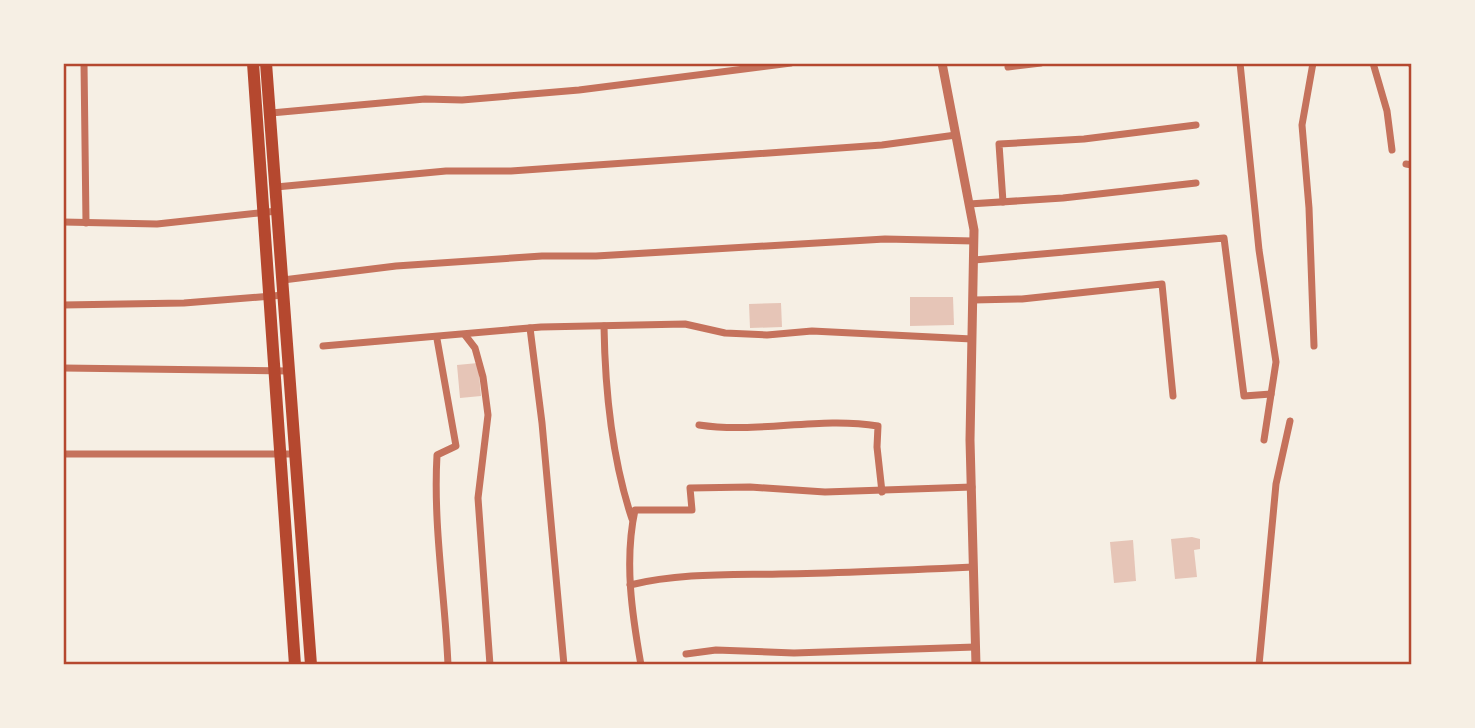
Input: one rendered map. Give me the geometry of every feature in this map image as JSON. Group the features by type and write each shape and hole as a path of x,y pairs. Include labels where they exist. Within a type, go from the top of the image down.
{"highway":[{"path":"253,63 270,296 296,454 311,665"},
{"path":"266,63 284,295 282,455 295,665"}],"street":[{"path":"84,63 86,223"},
{"path":"271,113 425,99 462,100 579,90 791,63"},
{"path":"942,63 974,241 972,487 976,665"},
{"path":"1008,67 1041,63"},
{"path":"1240,63 1259,250 1276,362 1264,440"},
{"path":"1313,63 1302,125 1309,208 1314,346"},
{"path":"1373,63 1387,111 1392,150"},
{"path":"1003,202 999,144 1084,139 1196,125"},
{"path":"276,187 446,172 511,171 882,145 956,135"},
{"path":"969,204 1196,183"},
{"path":"63,222 157,224 277,211"},
{"path":"283,280 409,264 542,256 596,256 783,243 910,238 974,241"},
{"path":"974,260 1224,238 1244,396 1271,394"},
{"path":"973,300 1022,299 1161,284 1173,396"},
{"path":"63,305 184,303 284,295"},
{"path":"323,346 437,339 530,328 685,324 725,333 767,335 812,331 972,339"},
{"path":"604,326 607,392 625,497 632,522"},
{"path":"530,328 542,423 564,665"},
{"path":"465,335 475,348 483,377 488,415 478,498 490,665"},
{"path":"437,339 456,446 437,455 436,479 439,570 445,601 448,665"},
{"path":"63,369 282,371"},
{"path":"1259,665 1276,484 1290,421"},
{"path":"699,425 796,426 831,422 878,426 877,455 882,492"},
{"path":"63,454 296,454"},
{"path":"641,665 630,585 632,522 635,510 692,510 690,488 882,492 972,487"},
{"path":"630,585 666,576 707,573 778,574 973,568"},
{"path":"687,654 716,650 794,653 975,647"}],"building":[{"path":"910,297 953,297 954,325 910,326"},
{"path":"781,303 782,327 750,328 749,304"},
{"path":"478,363 481,396 460,398 457,365"},
{"path":"1171,539 1200,539 1200,549 1194,550 1197,577 1175,579"},
{"path":"1133,540 1136,581 1114,583 1110,542"}]}
